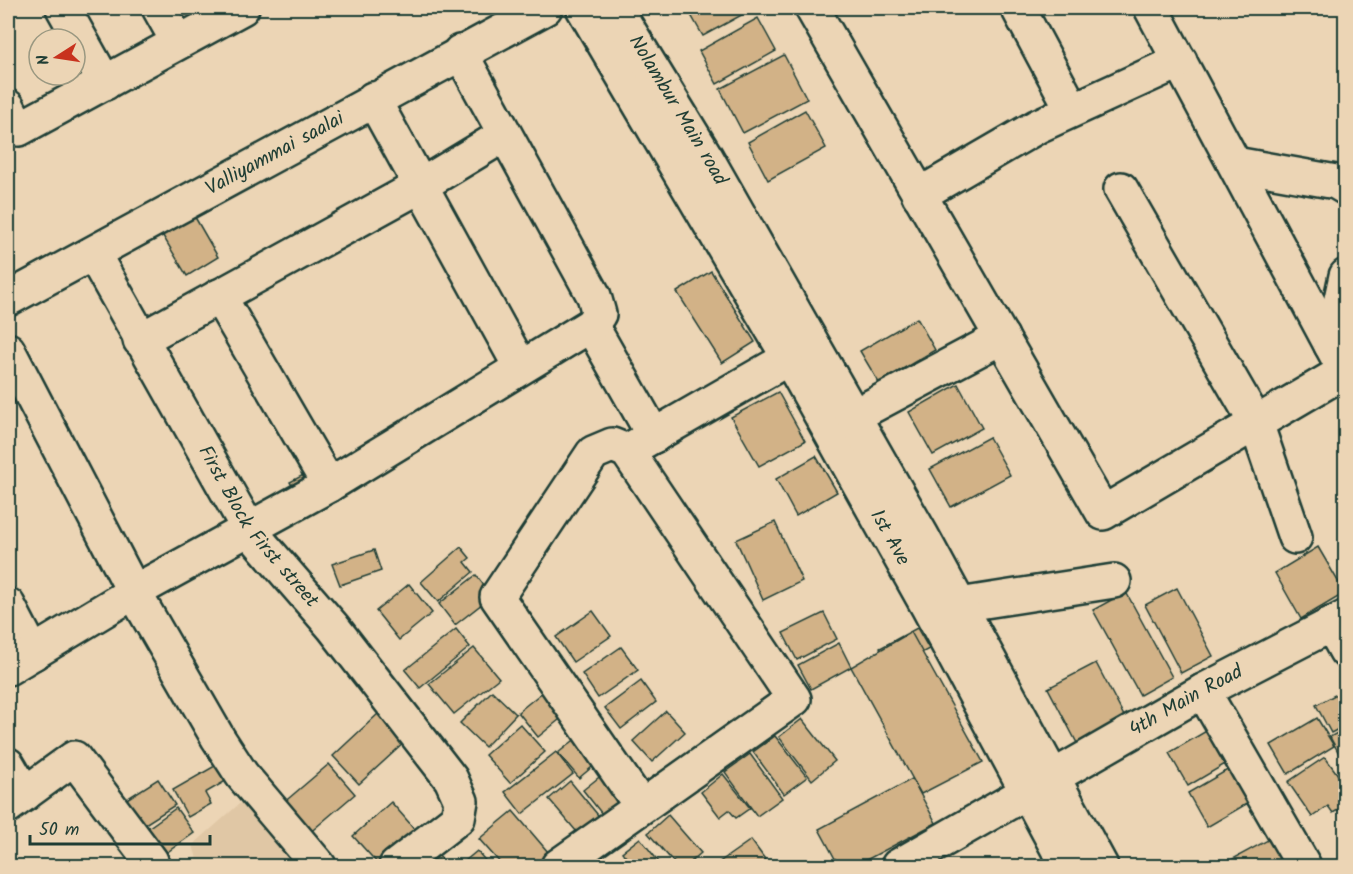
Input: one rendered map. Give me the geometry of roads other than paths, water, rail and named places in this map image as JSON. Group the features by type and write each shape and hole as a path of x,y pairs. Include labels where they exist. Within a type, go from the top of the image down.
{"street":[{"path":"63,8 105,83"},
{"path":"159,8 178,42"},
{"path":"13,118 105,83 242,8"},
{"name":"Valliyammai saalai","path":"8,299 94,255 374,99 545,8"},
{"name":"1st Ave","path":"583,8 789,358 841,422 1041,785 1067,867"},
{"name":"Nolambur Main road","path":"615,8 738,215 841,422"},
{"path":"812,8 1103,513 1256,423 1340,363"},
{"path":"1018,8 1072,109"},
{"path":"1151,8 1340,363"},
{"path":"8,605 20,660 134,592 329,485 520,366 591,325 599,314 594,296 460,52"},
{"path":"919,195 1072,109 1180,61"},
{"path":"374,99 520,366"},
{"path":"140,340 420,186 504,135"},
{"path":"1235,164 1336,182 1346,188"},
{"path":"1121,189 1256,423 1294,537"},
{"name":"First Block First street","path":"94,255 249,530 333,627 451,779 461,801 458,818 396,867"},
{"path":"1340,363 1346,276"},
{"path":"219,296 329,485"},
{"path":"558,867 794,699 641,444 591,325"},
{"path":"1002,338 841,422 959,605 1041,785 1101,867"},
{"path":"8,350 134,592 218,738 242,775 319,867"},
{"path":"641,806 497,597 593,453 612,445 641,444 789,358"},
{"path":"959,605 1114,581"},
{"name":"4th Main Road","path":"898,867 1203,691 1341,631"},
{"path":"1203,691 1304,867"},
{"path":"8,765 16,800 74,758 151,861 147,867"}]}
